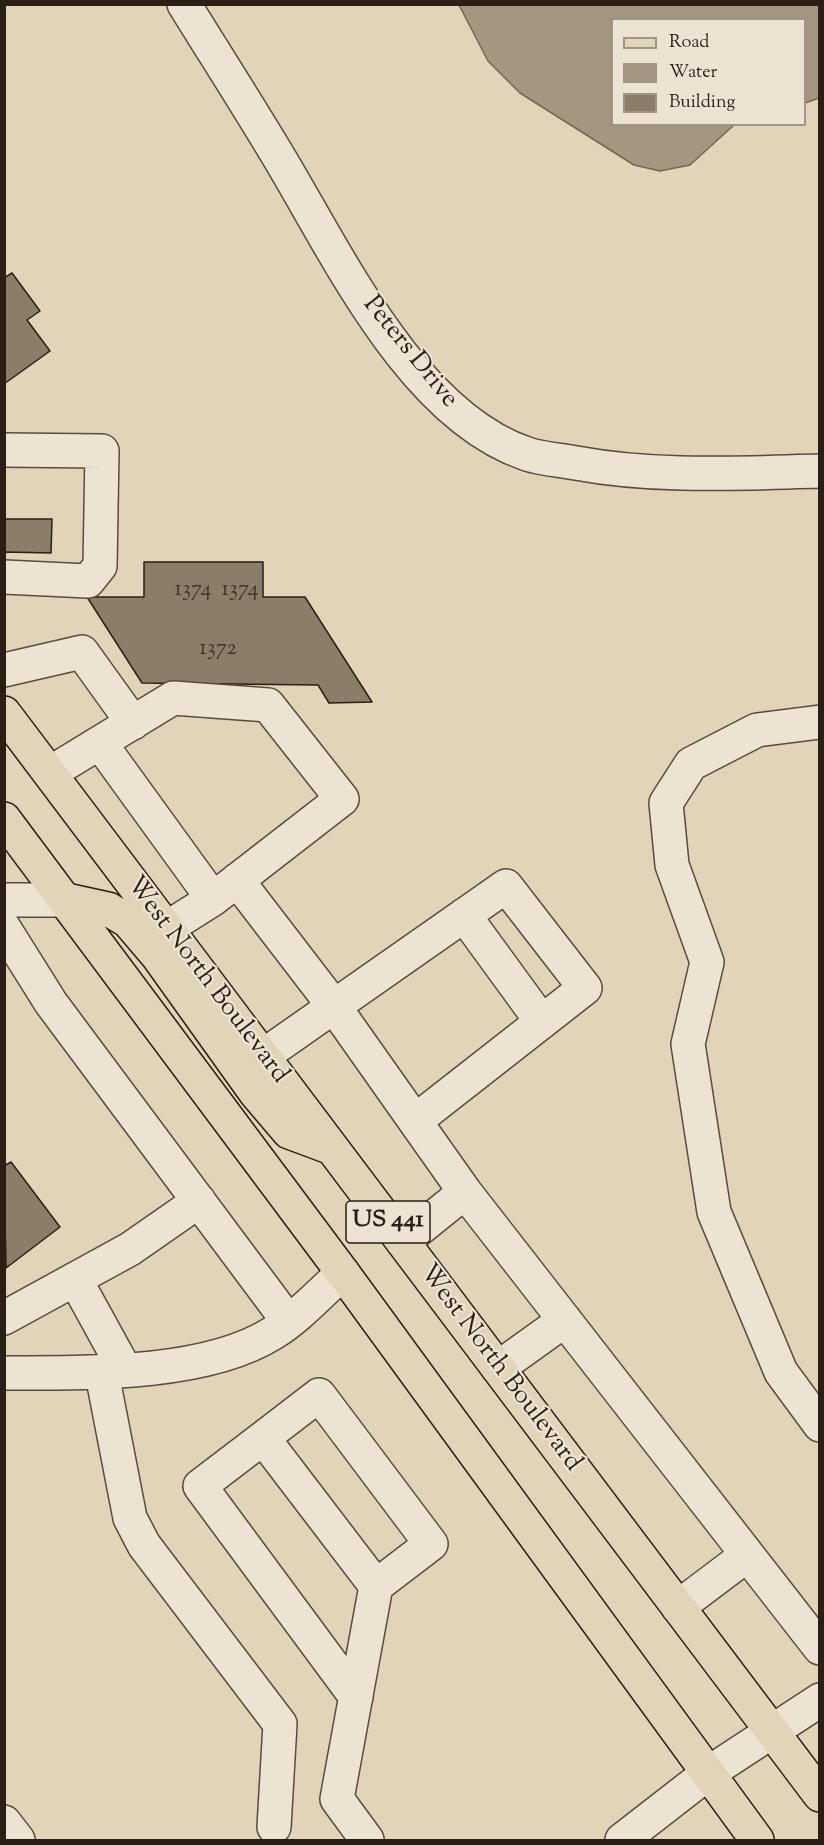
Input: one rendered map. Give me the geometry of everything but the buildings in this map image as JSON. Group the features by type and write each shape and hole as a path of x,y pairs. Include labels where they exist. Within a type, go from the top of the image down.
{"main road":[{"name":"West North Boulevard","path":"4,713 819,1795"},
{"name":"US 441","path":"4,819 67,900 343,1274 757,1840"},
{"path":"67,900 108,909 128,921 157,955 255,1092 289,1132 332,1148"}],"street":[{"name":"Peters Drive","path":"184,4 277,154 347,274 383,328 435,392 466,420 499,443 529,455 605,468 678,475 819,471"},
{"path":"4,450 102,451 100,566 88,581 4,578"},
{"path":"4,670 82,652 132,723"},
{"path":"50,773 173,698 268,705 342,799 225,890 167,928"},
{"path":"819,722 757,730 691,764 666,803 672,865 707,962 688,1044 714,1212 781,1372 819,1425"},
{"path":"100,743 225,890 333,1005 465,1192 819,1648"},
{"path":"263,1056 506,886 585,988 415,1121"},
{"path":"4,900 67,900"},
{"path":"464,915 542,1022"},
{"path":"4,928 51,1004 288,1321"},
{"path":"403,1242 465,1192"},
{"path":"4,1318 130,1249 199,1201"},
{"path":"4,1373 114,1372 207,1359 244,1348 274,1333 343,1274"},
{"path":"75,1279 114,1372 130,1518 139,1536 280,1724 270,1836"},
{"path":"498,1368 565,1320"},
{"path":"356,1697 200,1486 319,1395 431,1544 376,1586 338,1799 367,1840"},
{"path":"263,1438 376,1586"},
{"path":"678,1607 747,1555"},
{"path":"622,1840 707,1774 819,1700"},
{"path":"4,1822 18,1840"}],"water":[{"path":"459,5 819,5 819,98 806,103 806,18 611,18 611,126 733,126 690,165 660,171 634,165 520,93 488,61"}]}
